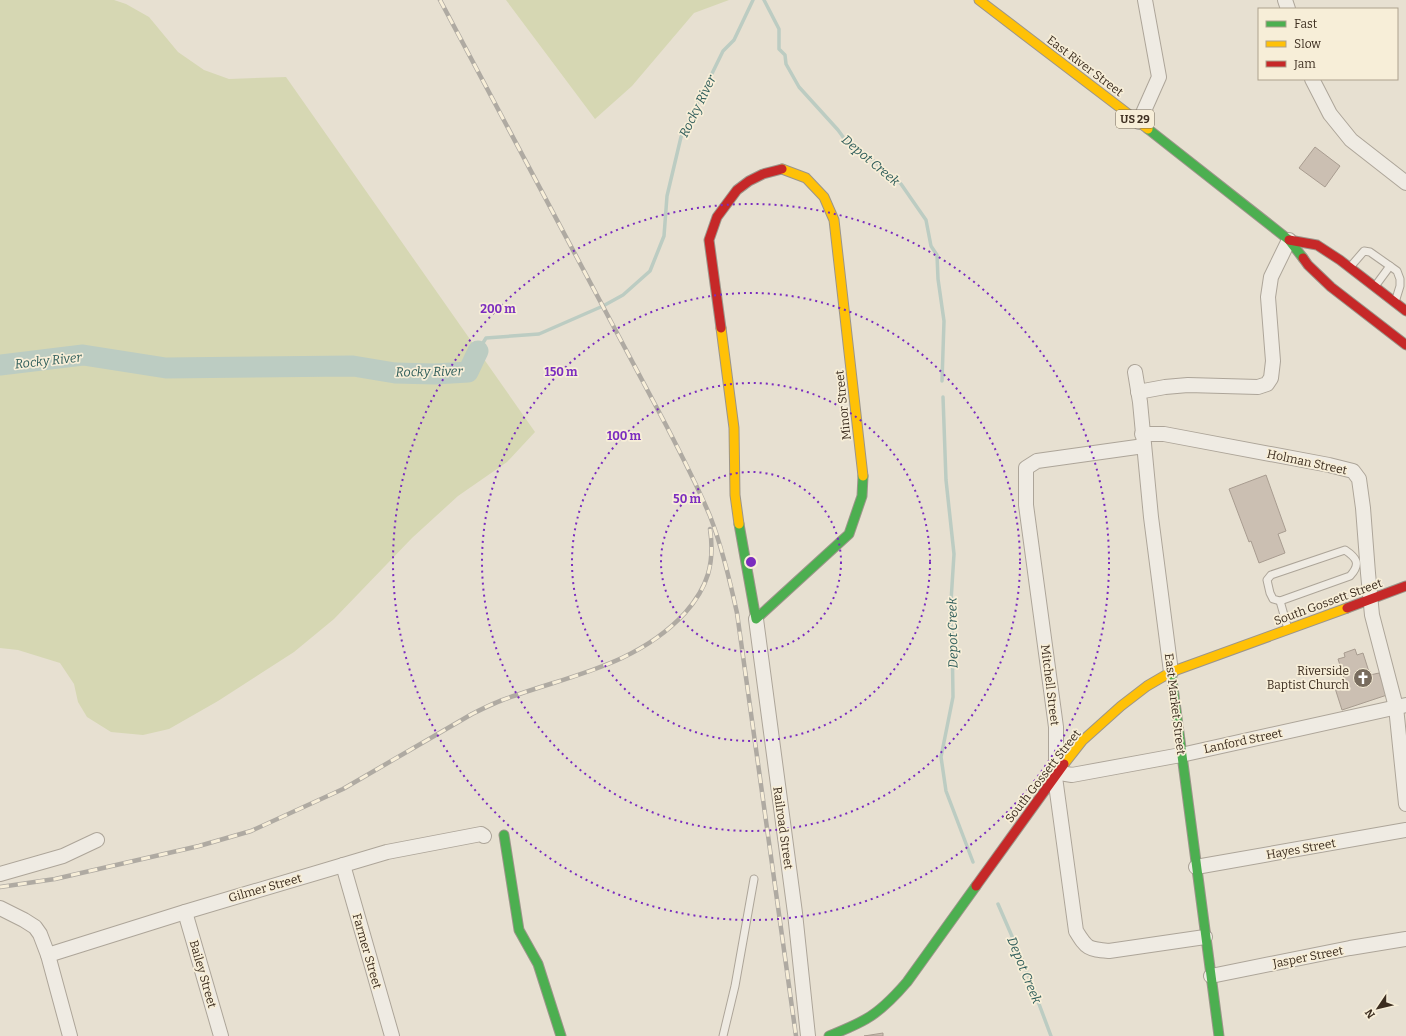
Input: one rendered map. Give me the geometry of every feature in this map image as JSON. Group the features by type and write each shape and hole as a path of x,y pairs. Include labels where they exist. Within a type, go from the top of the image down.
{"main road":[{"name":"East River Street","path":"979,0 1139,122 1289,240 1308,265 1331,287 1406,345"},
{"name":"Minor Street","path":"782,169 806,178 824,197 834,220 863,477 862,496 849,534 756,619 741,540 735,495 734,428 709,240 717,217 737,190 749,181 763,174 782,169"},
{"name":"East River Street","path":"1289,240 1317,246 1350,268 1406,311"},
{"name":"South Gossett Street","path":"829,1036 865,1020 880,1010 895,996 1056,774 1082,741 1121,706 1147,686 1171,672 1406,586"},
{"name":"East Market Street","path":"1171,672 1219,1036"},
{"path":"504,835 519,930 538,964 560,1036"}],"street":[{"path":"1139,122 1159,77 1144,0"},
{"path":"1313,80 1330,114 1351,140 1406,183"},
{"path":"1138,392 1165,387 1188,385 1258,387 1267,384 1271,378 1273,361 1268,297 1271,277 1289,240"},
{"name":"East Market Street","path":"1135,372 1151,517 1171,672"},
{"name":"Holman Street","path":"1143,440 1164,434 1329,465 1353,471 1359,480 1363,508 1372,615 1401,706"},
{"name":"Mitchell Street","path":"1143,440 1037,461 1026,468 1026,505 1056,727 1055,777 1076,931 1085,946 1095,950 1109,951 1205,937"},
{"name":"Railroad Street","path":"756,619 794,913 808,1036"},
{"path":"1401,706 1406,804"},
{"name":"Lanford Street","path":"1056,774 1072,775 1181,755 1401,706"},
{"name":"Hayes Street","path":"1196,867 1406,830"},
{"name":"Gilmer Street","path":"48,955 185,912 387,852 481,834 484,836"},
{"path":"0,874 63,856 97,840"},
{"name":"Farmer Street","path":"343,865 392,1036"},
{"path":"0,908 24,920 34,927 40,934 48,955 70,1036"},
{"name":"Bailey Street","path":"185,912 221,1036"},
{"name":"Jasper Street","path":"1211,976 1350,948 1406,939"}],"lane":[{"path":"1350,268 1364,251 1370,252 1397,271 1400,279 1400,286 1394,302"},
{"path":"1375,287 1390,266"},
{"path":"1350,576 1356,570 1357,563 1354,556 1345,550 1271,575 1267,580 1273,599 1280,601 1350,576 1368,573"},
{"path":"1280,601 1288,629"},
{"path":"723,1036 735,986 754,879"}],"green space":[{"path":"0,0 114,0 126,4 149,17 178,52 204,70 229,79 286,77 535,432 507,462 458,496 412,538 334,619 294,652 218,701 169,729 143,735 111,732 87,717 78,702 74,684 60,663 18,650 0,648"},
{"path":"506,0 729,0 694,13 632,86 595,119"}],"building":[{"path":"1315,147 1340,166 1325,187 1299,168"},
{"path":"1266,475 1286,531 1278,534 1285,553 1259,563 1251,541 1249,542 1229,489"},
{"name":"Riverside Baptist Church","path":"1355,649 1357,655 1363,653 1370,675 1379,673 1387,695 1342,710 1334,685 1345,681 1338,659 1345,657 1344,653"},
{"path":"883,1033 883,1036 864,1036"}],"waterway":[{"name":"Rocky River","path":"478,351 486,338 539,334 603,306 623,295 650,271 664,236 667,196 681,137 723,51 734,40 753,0"},
{"name":"Depot Creek","path":"764,0 779,29 779,49 785,55 786,64 799,87 846,141 869,157 901,184 926,220 931,246 937,255 938,279 944,321 942,381"},
{"name":"Rocky River","path":"0,365 83,355 166,368 353,366 395,373 435,374 468,372 478,351"},
{"name":"Depot Creek","path":"943,397 946,480 954,554 950,617 952,630 953,697 941,757 946,791 973,862"},
{"name":"Depot Creek","path":"998,904 1024,964 1051,1036"}],"railway":[{"path":"440,0 667,427 695,482 710,516 725,564 737,613 796,1036"},
{"path":"0,887 55,879 199,846 251,831 343,789 490,705 579,675 625,657 666,631 685,613 699,594 708,574 710,564 710,529"}],"traffic: fast":[{"path":"1148,129 1289,240 1303,258"},
{"path":"739,524 756,619 849,534 862,496 863,476"},
{"path":"1171,672 1219,1036"},
{"path":"504,835 519,930 538,964 561,1036"},
{"path":"829,1036 866,1019 883,1007 893,997 907,982 976,886"}],"traffic: slow":[{"path":"979,0 1148,129"},
{"path":"782,169 806,178 824,197 834,220 863,476"},
{"path":"721,328 734,428 735,495 739,524"},
{"path":"1064,764 1082,741 1121,706 1147,686 1171,672 1347,608"}],"traffic: jam":[{"path":"721,328 709,240 717,217 737,190 749,181 763,174 782,169"},
{"path":"1289,240 1317,245 1340,260 1406,311"},
{"path":"1303,258 1308,265 1331,287 1406,345"},
{"path":"1347,608 1406,586"},
{"path":"976,886 1064,764"}],"place":[{"name":"Riverside Baptist Church","path":"1363,678"}]}
